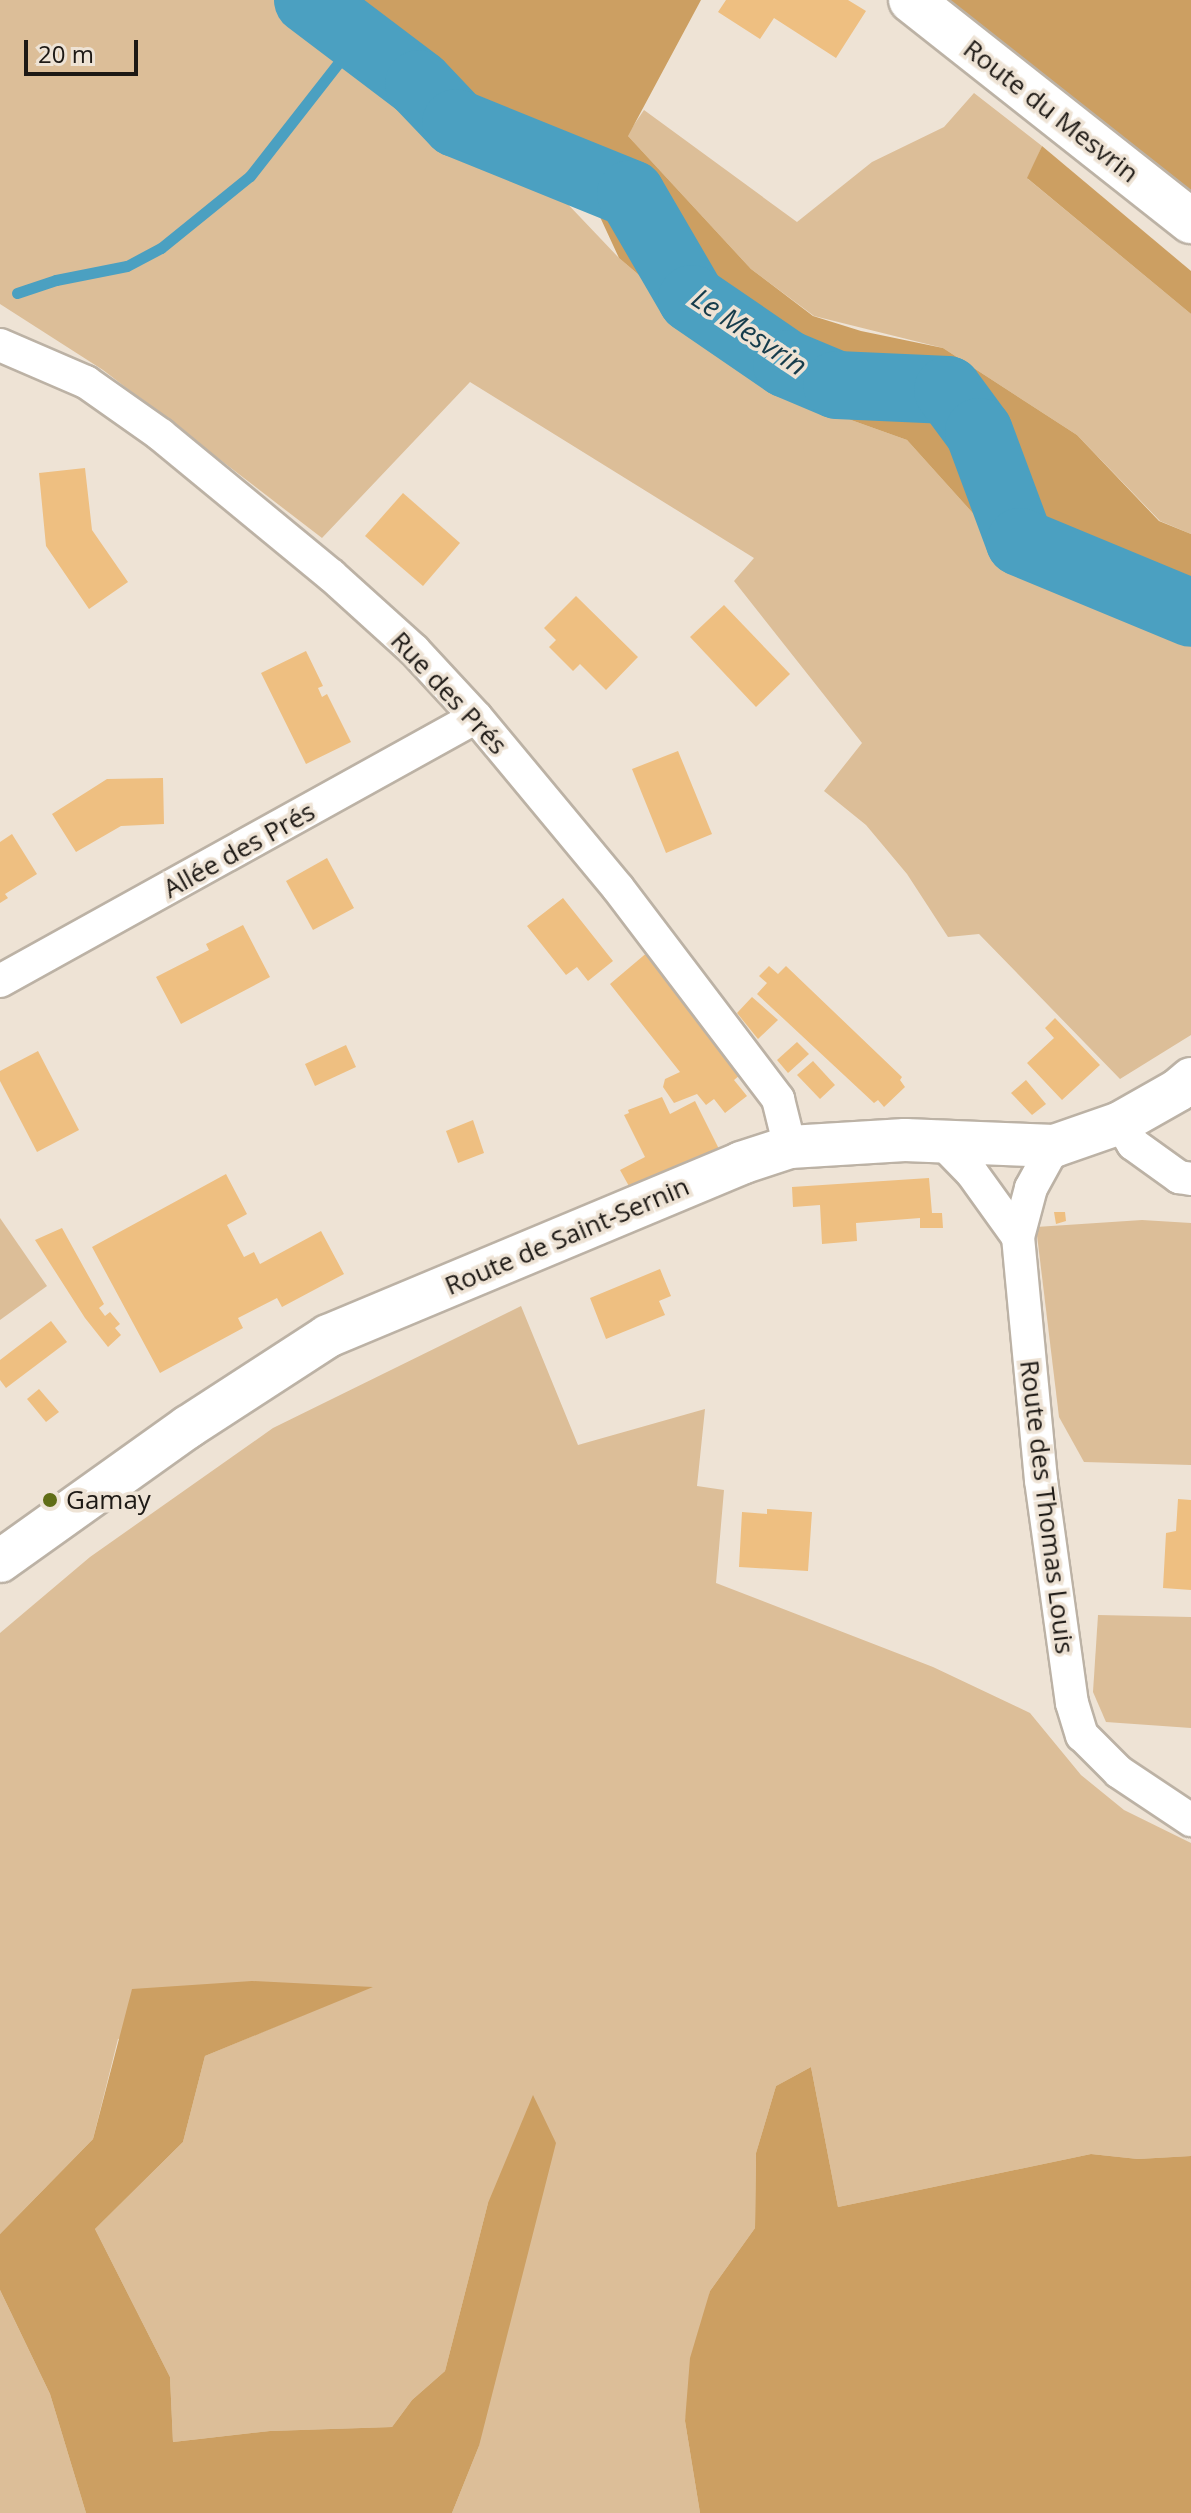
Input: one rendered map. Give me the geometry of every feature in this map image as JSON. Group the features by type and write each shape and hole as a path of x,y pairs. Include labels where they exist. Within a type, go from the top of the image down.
{"main road":[{"name":"Route du Mesvrin","path":"911,0 1191,221"}],"street":[{"name":"Rue des Prés","path":"0,345 86,382 161,435 331,575 414,650 476,717 618,888 778,1099 790,1147"},
{"name":"Allée des Prés","path":"0,981 476,717"},
{"name":"Route de Saint-Sernin","path":"0,1561 188,1427 328,1336 741,1163 790,1147 942,1142 1054,1146 1120,1123 1178,1090 1191,1079"},
{"path":"1120,1123 1133,1144 1179,1177 1191,1179"},
{"path":"942,1142 972,1173 1018,1237"},
{"name":"Route des Thomas Louis","path":"1054,1146 1031,1188 1018,1237 1041,1480 1066,1666 1082,1735 1119,1772 1191,1820"}],"shaded area":[{"path":"0,0 289,0 451,132 561,197 619,258 755,374 851,420 907,440 1006,550 1191,636 1191,1035 1120,1079 979,934 948,937 907,874 866,825 824,791 862,743 734,581 754,558 470,382 322,538 103,370 0,304"},
{"path":"336,0 701,0 628,136 751,269 813,316 861,331 943,348 1077,435 1159,521 1191,534 1191,636 1084,602 1006,550 907,440 851,420 755,374 619,258 576,165 468,103 403,46"},
{"path":"935,0 1191,0 1191,206"},
{"path":"974,93 1042,146 1028,179 1191,314 1191,534 1160,521 1077,435 943,348 814,316 751,269 627,135 644,110 797,222 872,162 944,127"},
{"path":"1042,146 1191,271 1191,314 1027,178"},
{"path":"0,1218 47,1286 0,1320"},
{"path":"1142,1220 1191,1223 1191,1465 1084,1462 1059,1417 1036,1227"},
{"path":"521,1306 578,1445 705,1409 697,1486 724,1490 716,1583 933,1667 1030,1713 1081,1775 1124,1810 1191,1843 1191,2156 1138,2159 1091,2154 838,2207 811,2067 776,2086 756,2153 755,2228 710,2291 685,2421 700,2513 452,2513 479,2446 488,2203 445,2371 412,2400 392,2427 270,2431 173,2442 170,2377 95,2229 183,2142 205,2056 370,1987 118,2039 93,2139 0,2234 0,1633 90,1557 273,1428"},
{"path":"1098,1615 1191,1617 1191,1728 1106,1722 1093,1692"},
{"path":"252,1981 373,1987 205,2056 183,2142 95,2229 170,2377 173,2442 270,2431 392,2427 412,2400 445,2371 488,2203 533,2095 556,2143 479,2446 452,2513 86,2513 50,2394 0,2290 0,2234 93,2139 132,1989"},
{"path":"811,2067 838,2207 1091,2154 1138,2159 1191,2156 1191,2513 700,2513 685,2421 690,2358 710,2291 755,2228 756,2153 776,2086"},
{"path":"0,2290 50,2394 86,2513 0,2513"}],"building":[{"path":"726,0 848,0 866,11 836,58 774,18 760,39 718,12"},
{"path":"85,468 92,530 128,582 89,609 46,546 39,473"},
{"path":"403,493 460,543 423,586 365,536"},
{"path":"576,596 638,657 606,690 580,664 573,671 549,647 556,640 544,628"},
{"path":"724,605 790,674 756,707 690,637"},
{"path":"306,651 323,686 318,688 322,697 327,694 351,742 306,764 261,673"},
{"path":"678,751 712,834 666,853 632,769"},
{"path":"163,778 164,824 121,826 76,852 52,814 107,779"},
{"path":"12,834 37,874 5,894 8,898 0,903 0,842"},
{"path":"327,858 354,908 313,930 286,881"},
{"path":"563,898 613,961 588,981 577,967 566,975 527,926"},
{"path":"243,925 270,977 181,1024 156,977 209,950 206,944"},
{"path":"649,951 746,1070 734,1080 747,1096 725,1113 714,1099 706,1105 697,1094 674,1103 663,1087 665,1079 680,1072 610,984"},
{"path":"769,966 778,974 786,966 902,1077 900,1080 905,1087 884,1107 878,1100 874,1103 757,994 767,983 759,976"},
{"path":"752,997 778,1020 758,1039 737,1013"},
{"path":"1055,1018 1100,1065 1062,1100 1027,1063 1054,1038 1045,1028"},
{"path":"797,1042 809,1054 788,1073 777,1060"},
{"path":"346,1045 356,1067 315,1086 305,1064"},
{"path":"38,1051 79,1130 37,1152 0,1081 0,1071"},
{"path":"813,1061 835,1085 820,1099 797,1075"},
{"path":"1026,1080 1046,1104 1032,1115 1011,1093"},
{"path":"662,1097 670,1114 695,1101 720,1151 630,1188 620,1170 645,1157 624,1115 629,1113 628,1110"},
{"path":"473,1120 484,1153 458,1163 446,1131"},
{"path":"226,1174 247,1214 227,1225 244,1257 254,1252 260,1264 321,1231 344,1274 282,1307 277,1298 238,1318 243,1328 160,1373 92,1247"},
{"path":"929,1178 932,1213 942,1213 943,1228 920,1228 920,1218 856,1223 857,1241 822,1244 820,1205 793,1207 792,1187"},
{"path":"1054,1212 1065,1212 1066,1221 1056,1224"},
{"path":"62,1228 104,1304 99,1308 105,1316 110,1312 120,1324 115,1328 121,1335 108,1347 85,1318 35,1240"},
{"path":"660,1269 671,1296 659,1301 665,1315 606,1339 590,1298"},
{"path":"51,1321 67,1342 6,1388 0,1380 0,1360"},
{"path":"39,1389 59,1412 46,1422 27,1399"},
{"path":"1178,1499 1191,1500 1191,1590 1163,1588 1166,1533 1176,1531"},
{"path":"767,1509 812,1512 808,1571 739,1567 742,1512 767,1514"}],"waterway":[{"name":"Le Mesvrin","path":"308,0 419,84 456,123 631,194 692,299 787,364 837,385 948,390 979,432 1020,542 1191,613"},
{"path":"17,293 56,280 127,266 161,248 250,176 358,38"}],"place":[{"name":"Gamay","path":"50,1500"}]}
